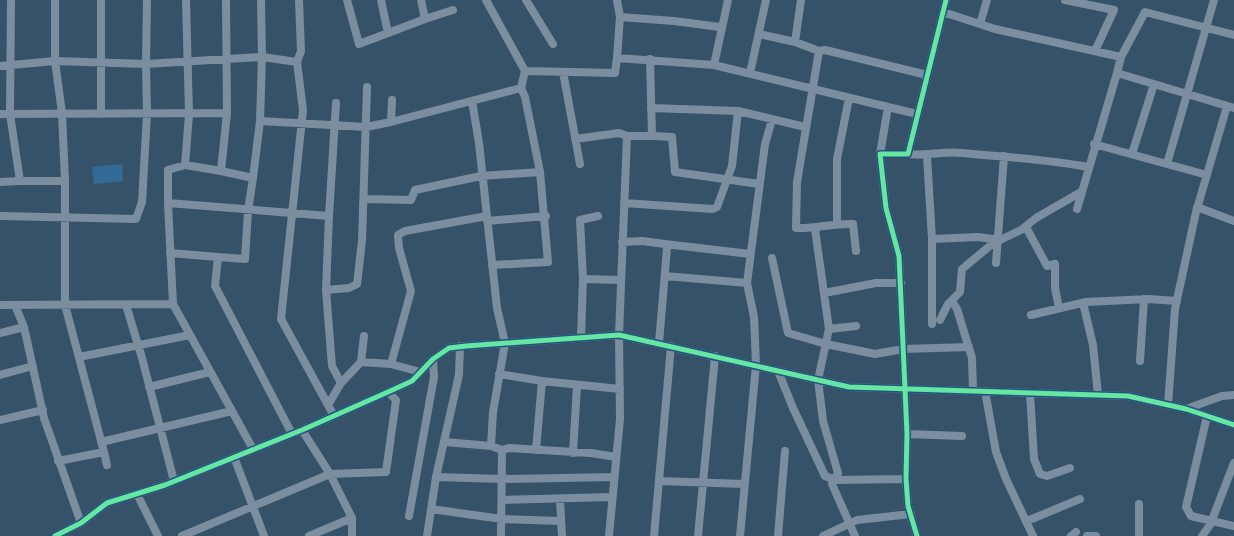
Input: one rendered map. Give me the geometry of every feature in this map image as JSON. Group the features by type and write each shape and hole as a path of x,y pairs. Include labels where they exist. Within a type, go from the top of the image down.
{"street":[{"path":"11,0 10,114 20,181"},
{"path":"55,0 55,61 62,113 65,181 65,305 107,465"},
{"path":"101,0 101,114"},
{"path":"0,216 136,219 142,202 146,114 147,0"},
{"path":"185,165 188,114 186,0"},
{"path":"221,171 227,112 226,0"},
{"path":"170,254 245,259 248,211 260,121 261,0"},
{"path":"299,0 301,51 297,62 303,110 281,318 334,416"},
{"path":"347,0 359,44 453,10"},
{"path":"381,0 388,33"},
{"path":"421,0 425,19"},
{"path":"486,0 525,71 521,88 525,98 540,172 546,216 548,262 492,266"},
{"path":"526,0 553,44"},
{"path":"525,71 615,72 620,17 617,0"},
{"path":"714,64 720,27 728,0"},
{"path":"750,73 766,0"},
{"path":"795,42 801,0"},
{"path":"908,154 946,0"},
{"path":"980,24 987,0"},
{"path":"1065,0 1114,10 1095,51"},
{"path":"1168,164 1214,0"},
{"path":"943,12 980,24 1121,57"},
{"path":"1077,209 1094,144 1121,57 1144,12 1234,35"},
{"path":"620,17 720,27"},
{"path":"760,34 795,42 819,51 826,50 927,75"},
{"path":"819,51 797,182 796,228 816,229 837,223 853,224 856,251"},
{"path":"0,66 55,61 146,64 262,57 297,62"},
{"path":"617,58 714,64 917,114"},
{"path":"650,59 652,136"},
{"path":"563,72 580,164"},
{"path":"1117,73 1232,105 1197,207 1177,301 1168,405"},
{"path":"1132,154 1154,84"},
{"path":"326,290 348,288 357,284 364,199 367,87"},
{"path":"260,121 366,127 521,88"},
{"path":"837,223 837,158 849,98"},
{"path":"391,122 392,100"},
{"path":"472,101 483,176 492,266 505,343 493,412 491,446"},
{"path":"336,103 326,290 332,366 341,383"},
{"path":"888,107 880,154 886,208 899,256 908,434 906,478 911,514 918,536"},
{"path":"651,108 738,110 805,127"},
{"path":"624,203 713,209 717,207 732,166 738,110"},
{"path":"0,114 188,114 227,112"},
{"path":"740,536 756,365 754,317 747,283 765,144 772,120"},
{"path":"575,140 619,134 627,136 672,137 675,172 760,184"},
{"path":"609,536 620,419 619,335 627,136"},
{"path":"1094,144 1207,175"},
{"path":"880,154 927,156 962,153 1054,160 1088,167"},
{"path":"927,156 932,239 932,324"},
{"path":"996,263 1004,156"},
{"path":"253,178 185,165 168,170 173,304 253,450"},
{"path":"364,199 411,200 415,190 483,176 540,172"},
{"path":"0,182 65,181"},
{"path":"940,320 948,304 960,292 962,270 997,240 1026,226 1036,218 1081,192"},
{"path":"168,203 248,211 329,216"},
{"path":"1197,207 1234,221"},
{"path":"391,364 411,291 399,248 398,235 405,231 487,218 546,216"},
{"path":"581,337 583,279 580,220 598,216"},
{"path":"1026,226 1046,266 1055,264 1055,288 1059,308"},
{"path":"816,229 829,329 818,380 823,421 838,473 832,484 855,536"},
{"path":"932,239 978,237 997,240"},
{"path":"622,242 642,241 750,254"},
{"path":"659,344 665,276 665,244"},
{"path":"218,257 215,286 292,434"},
{"path":"772,258 788,333 826,344 874,354 903,349 969,347"},
{"path":"665,276 747,283"},
{"path":"583,279 621,280"},
{"path":"824,293 876,283 901,282"},
{"path":"1030,314 1083,303 1144,299 1177,301"},
{"path":"1140,361 1144,299"},
{"path":"952,301 957,309 972,358 973,391"},
{"path":"1083,303 1093,345 1098,395"},
{"path":"0,305 126,306 173,304"},
{"path":"15,305 24,327 43,410 58,461 81,523"},
{"path":"126,306 150,387 174,481"},
{"path":"829,329 856,326"},
{"path":"0,333 24,327"},
{"path":"79,357 138,347 190,335"},
{"path":"55,536 81,523 107,503 174,481 253,450 412,381 433,359 449,348 460,346 619,335 849,387 1128,396 1186,409 1234,425"},
{"path":"328,406 341,383 361,362 364,336"},
{"path":"427,536 436,477 459,375 460,346"},
{"path":"654,536 671,346"},
{"path":"698,536 715,356"},
{"path":"409,516 434,377 433,359"},
{"path":"361,362 391,364 420,372"},
{"path":"0,375 33,366"},
{"path":"778,370 793,408 826,476 835,480 906,478"},
{"path":"150,387 210,372"},
{"path":"499,374 542,382 620,389"},
{"path":"536,450 542,382"},
{"path":"573,452 577,386"},
{"path":"985,391 996,452 1006,479 1033,536"},
{"path":"182,536 254,508 330,474 386,472 396,400 388,392"},
{"path":"1030,393 1034,459 1040,474 1048,476 1070,468"},
{"path":"1186,409 1222,396 1234,395"},
{"path":"0,420 43,410"},
{"path":"101,442 160,430 232,411"},
{"path":"1207,416 1186,506 1191,516 1212,519 1234,526"},
{"path":"302,430 330,474 352,518 352,536"},
{"path":"908,434 962,436"},
{"path":"445,442 491,446 502,450 509,448 616,457"},
{"path":"502,450 502,536"},
{"path":"778,536 785,451"},
{"path":"58,461 104,452"},
{"path":"234,457 264,536"},
{"path":"1202,536 1212,519 1234,463"},
{"path":"436,477 502,479 614,477"},
{"path":"660,481 744,484"},
{"path":"137,494 158,536"},
{"path":"502,500 560,500 612,497"},
{"path":"1027,521 1080,499"},
{"path":"560,500 562,536"},
{"path":"1139,504 1139,536"},
{"path":"431,509 502,519 561,521"},
{"path":"822,536 857,520 911,514"},
{"path":"309,536 352,518"},
{"path":"1087,536 1096,536"}],"shaded area":[{"path":"122,164 123,181 94,184 92,167"}],"cycle path":[{"path":"917,536 908,506 906,479 907,434 899,256 886,208 880,154 908,154 946,0"},
{"path":"55,536 81,523 107,503 165,485 302,430 412,381 433,359 449,348 466,346 619,335 849,387 1128,396 1186,409 1234,425"}]}
